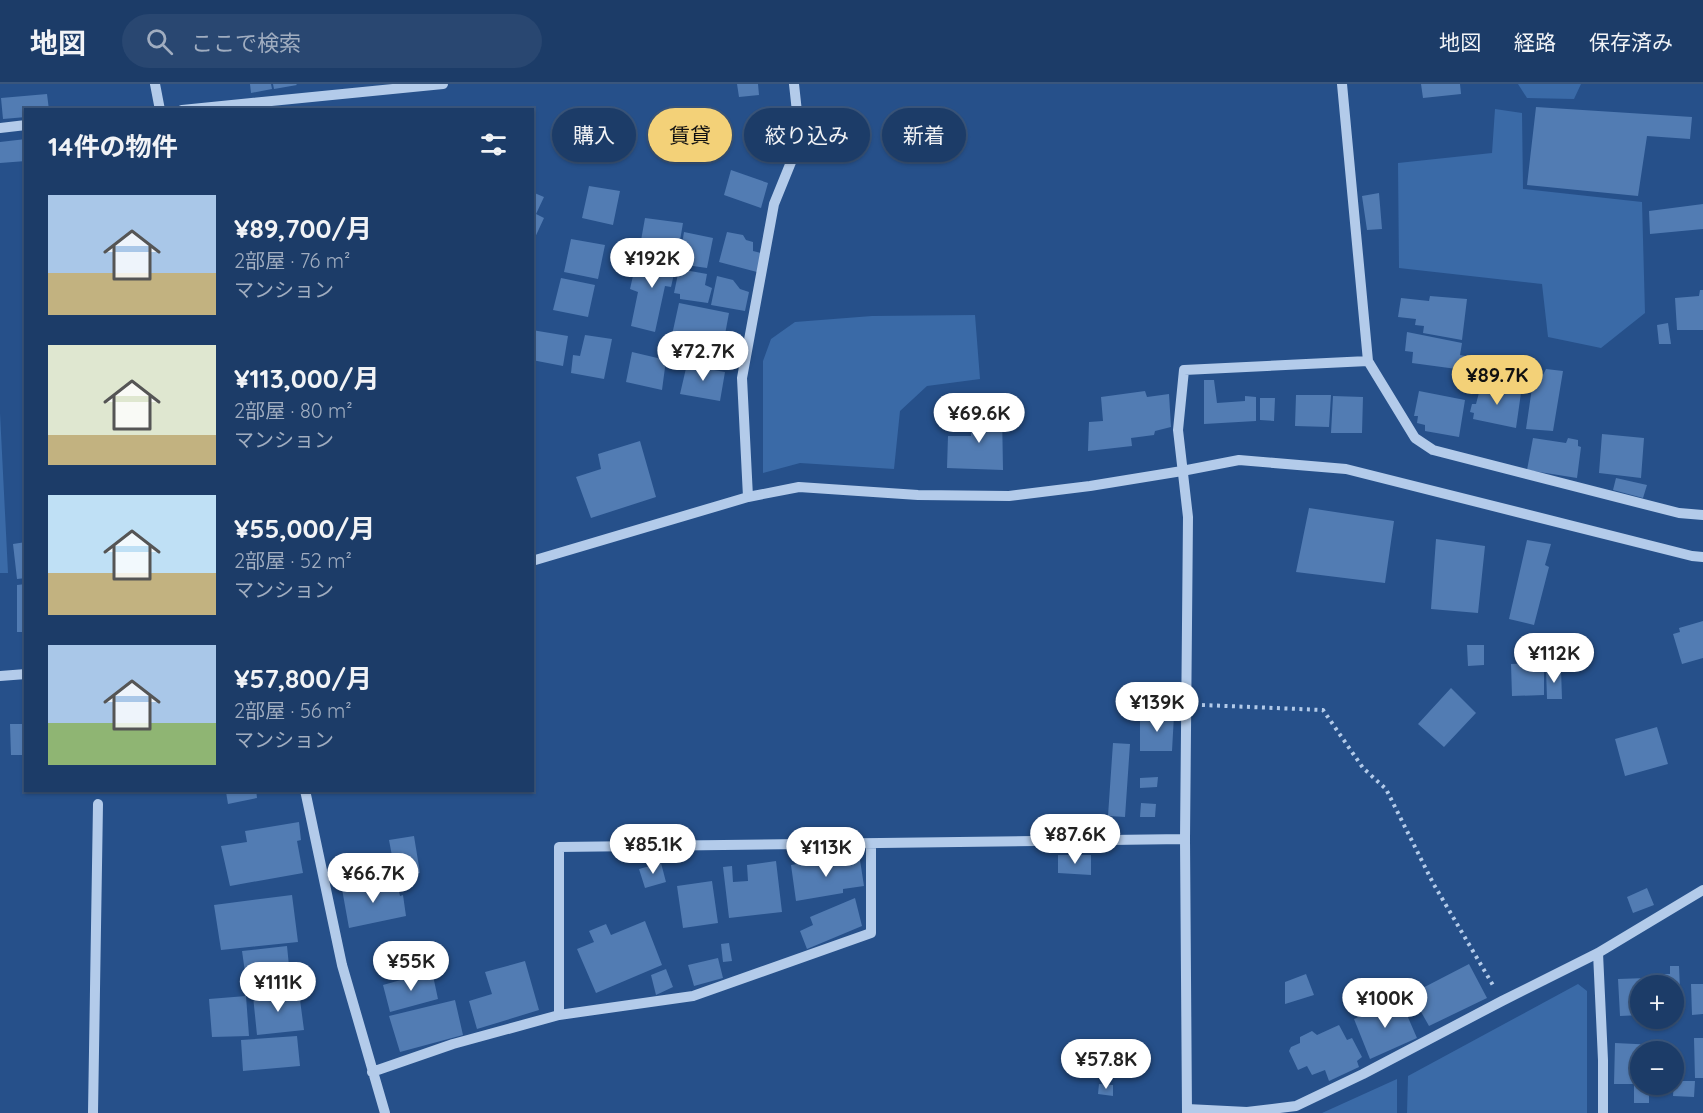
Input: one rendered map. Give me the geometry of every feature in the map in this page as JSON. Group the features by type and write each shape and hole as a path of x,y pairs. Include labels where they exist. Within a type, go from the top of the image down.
{"street":[{"path":"155,84 160,108"},
{"path":"202,108 443,84"},
{"path":"748,497 742,378 774,204 800,140 794,84"},
{"path":"1342,84 1368,361 1415,438 1433,450 1679,513 1703,515"},
{"path":"0,128 24,125"},
{"path":"1368,361 1184,370 1178,430 1188,517 1185,839 1187,1111 1247,1112 1296,1106 1598,953 1703,890"},
{"path":"534,560 748,497 799,487 918,495 1009,496 1090,486 1239,460 1346,469 1703,557"},
{"path":"0,676 24,674"},
{"path":"304,792 342,965 385,1113"},
{"path":"93,1113 98,804"},
{"path":"559,1015 559,848 1185,839"},
{"path":"372,1072 453,1044 559,1015 693,996 871,933 871,844"},
{"path":"1598,953 1603,1113"}],"path":[{"path":"1186,704 1323,710 1364,768 1386,789 1433,883 1502,1001"}],"shaded area":[{"path":"1518,84 1581,84 1574,99 1527,98"},
{"path":"1495,109 1522,113 1523,189 1642,202 1645,313 1601,348 1548,337 1542,284 1399,268 1398,163 1492,153"},
{"path":"975,315 980,379 927,386 900,411 894,469 800,463 763,473 763,361 771,339 795,322 872,316"},
{"path":"0,413 8,573 0,573"},
{"path":"1578,984 1587,991 1587,1113 1407,1113 1408,1076"},
{"path":"1397,1079 1397,1113 1322,1113"}],"building":[{"path":"250,84 271,84 272,89 251,93"},
{"path":"273,84 296,84 297,85 274,89"},
{"path":"737,84 758,84 759,95 739,97"},
{"path":"1421,84 1460,84 1461,94 1423,98"},
{"path":"47,94 49,108 24,108 24,117 3,119 1,98"},
{"path":"1536,107 1692,117 1690,139 1647,136 1638,196 1527,185"},
{"path":"24,139 24,161 0,163 0,142"},
{"path":"731,170 768,183 761,208 724,195"},
{"path":"589,186 620,191 613,225 582,218"},
{"path":"534,193 544,197 536,214 544,218 534,240"},
{"path":"1379,193 1382,229 1367,230 1362,196"},
{"path":"1703,204 1703,229 1650,234 1649,211"},
{"path":"645,218 683,223 678,252 640,246"},
{"path":"684,232 713,238 707,268 679,264"},
{"path":"727,232 743,235 746,240 753,242 753,251 761,253 757,272 719,262"},
{"path":"571,239 605,245 598,279 564,272"},
{"path":"650,252 678,256 671,287 665,286 655,332 631,326 638,292 630,289 635,267 646,270"},
{"path":"679,269 707,274 705,285 712,288 708,303 680,299 680,294 674,293"},
{"path":"717,276 733,280 740,289 749,292 745,311 711,305"},
{"path":"561,278 595,285 588,317 553,310"},
{"path":"1700,290 1703,290 1703,330 1677,330 1675,298 1699,296"},
{"path":"1430,296 1467,299 1462,340 1423,333 1424,326 1415,325 1416,319 1398,317 1401,298 1429,301"},
{"path":"679,303 729,313 723,345 672,335"},
{"path":"1668,323 1671,344 1659,344 1657,325"},
{"path":"534,330 568,336 563,366 534,360"},
{"path":"1407,332 1462,343 1460,355 1466,356 1464,370 1412,363 1413,352 1405,351"},
{"path":"585,335 612,339 604,379 571,373 573,355 580,356"},
{"path":"632,352 666,360 662,390 626,382"},
{"path":"698,361 710,362 708,369 725,372 720,401 680,394 687,364 697,366"},
{"path":"1546,369 1563,371 1553,431 1526,429 1534,374 1543,375"},
{"path":"1204,380 1214,380 1217,403 1245,401 1245,396 1256,397 1256,421 1204,424"},
{"path":"1481,385 1521,393 1516,428 1473,419 1474,413 1470,412 1472,404 1476,404"},
{"path":"1145,391 1147,397 1169,394 1171,427 1155,431 1154,435 1131,438 1132,446 1088,451 1089,422 1103,421 1101,397"},
{"path":"1419,391 1465,400 1459,437 1425,431 1425,425 1417,423 1418,416 1414,416"},
{"path":"1296,395 1331,395 1329,427 1295,426"},
{"path":"1333,396 1363,397 1362,433 1331,433"},
{"path":"1260,398 1275,398 1274,421 1260,420"},
{"path":"971,412 1002,412 1003,470 947,468 948,436 971,436"},
{"path":"1602,434 1644,438 1641,478 1599,473"},
{"path":"1533,438 1566,443 1568,438 1578,440 1578,446 1581,447 1577,478 1527,470"},
{"path":"640,441 656,497 591,518 576,477 601,469 598,454"},
{"path":"1616,478 1647,485 1643,498 1613,490"},
{"path":"1309,508 1394,521 1385,583 1296,572"},
{"path":"1436,539 1485,546 1478,613 1431,609"},
{"path":"1527,540 1551,544 1545,565 1549,567 1534,625 1509,619"},
{"path":"24,542 24,578 17,579 13,544"},
{"path":"24,584 24,632 17,632 17,585"},
{"path":"1703,621 1703,658 1682,664 1673,634 1680,632 1679,628"},
{"path":"1467,645 1484,645 1484,665 1468,666"},
{"path":"1547,645 1559,645 1559,666 1546,666"},
{"path":"1544,663 1544,695 1512,696 1511,664"},
{"path":"1546,668 1561,669 1562,699 1547,699"},
{"path":"1451,688 1476,713 1444,747 1418,724"},
{"path":"1140,715 1174,715 1172,751 1140,751"},
{"path":"10,724 24,724 24,755 11,755"},
{"path":"1657,727 1668,764 1625,776 1615,739"},
{"path":"1113,743 1130,744 1125,817 1108,816"},
{"path":"1158,777 1157,787 1140,788 1140,778"},
{"path":"226,792 256,792 257,798 228,804"},
{"path":"1141,803 1156,804 1155,817 1140,817"},
{"path":"299,822 301,840 297,841 303,873 230,886 221,846 247,842 245,831"},
{"path":"414,836 420,873 396,877 389,840"},
{"path":"1058,855 1091,855 1091,875 1058,873"},
{"path":"841,856 843,863 860,860 864,886 843,889 843,893 796,901 791,865"},
{"path":"776,861 782,912 729,918 723,867 732,866 733,882 748,881 747,865"},
{"path":"661,863 666,882 645,888 639,869"},
{"path":"396,880 400,896 403,895 406,916 349,928 342,889"},
{"path":"712,881 718,923 683,928 677,886"},
{"path":"1647,888 1654,905 1633,913 1627,897"},
{"path":"292,895 298,942 221,950 214,905"},
{"path":"855,898 862,926 807,949 800,931 813,925 810,917"},
{"path":"645,921 662,965 596,993 577,949 594,942 589,931 606,924 611,935"},
{"path":"729,943 732,961 723,962 721,944"},
{"path":"287,946 289,966 245,972 242,951"},
{"path":"718,958 723,978 694,986 688,965"},
{"path":"525,961 539,1010 477,1029 469,1001 492,994 485,972"},
{"path":"1469,964 1487,998 1429,1026 1411,994"},
{"path":"1670,966 1679,966 1679,975 1653,974 1670,974"},
{"path":"666,969 673,987 656,995 651,975"},
{"path":"432,971 438,999 390,1012 383,985"},
{"path":"1306,974 1314,995 1285,1004 1285,982"},
{"path":"1618,979 1630,979 1630,1016 1620,1016"},
{"path":"1691,984 1703,984 1703,1014 1692,1015"},
{"path":"299,992 304,1030 257,1035 253,996"},
{"path":"246,996 249,1036 212,1037 209,999"},
{"path":"1400,999 1417,1038 1370,1059 1354,1019"},
{"path":"455,1000 463,1035 400,1052 389,1016"},
{"path":"1339,1025 1347,1040 1352,1038 1362,1057 1357,1061 1359,1067 1329,1081 1325,1070 1312,1075 1307,1066 1298,1070 1289,1051 1291,1047 1300,1043 1300,1037 1312,1031 1317,1035"},
{"path":"297,1036 300,1066 243,1071 241,1040"},
{"path":"1694,1038 1703,1038 1703,1078 1695,1078"},
{"path":"1615,1043 1630,1044 1630,1084 1614,1084"},
{"path":"1684,1081 1695,1081 1694,1097 1673,1096 1684,1095"},
{"path":"1099,1084 1113,1085 1113,1096 1098,1094"},
{"path":"1634,1095 1649,1095 1649,1103 1634,1103"}]}
